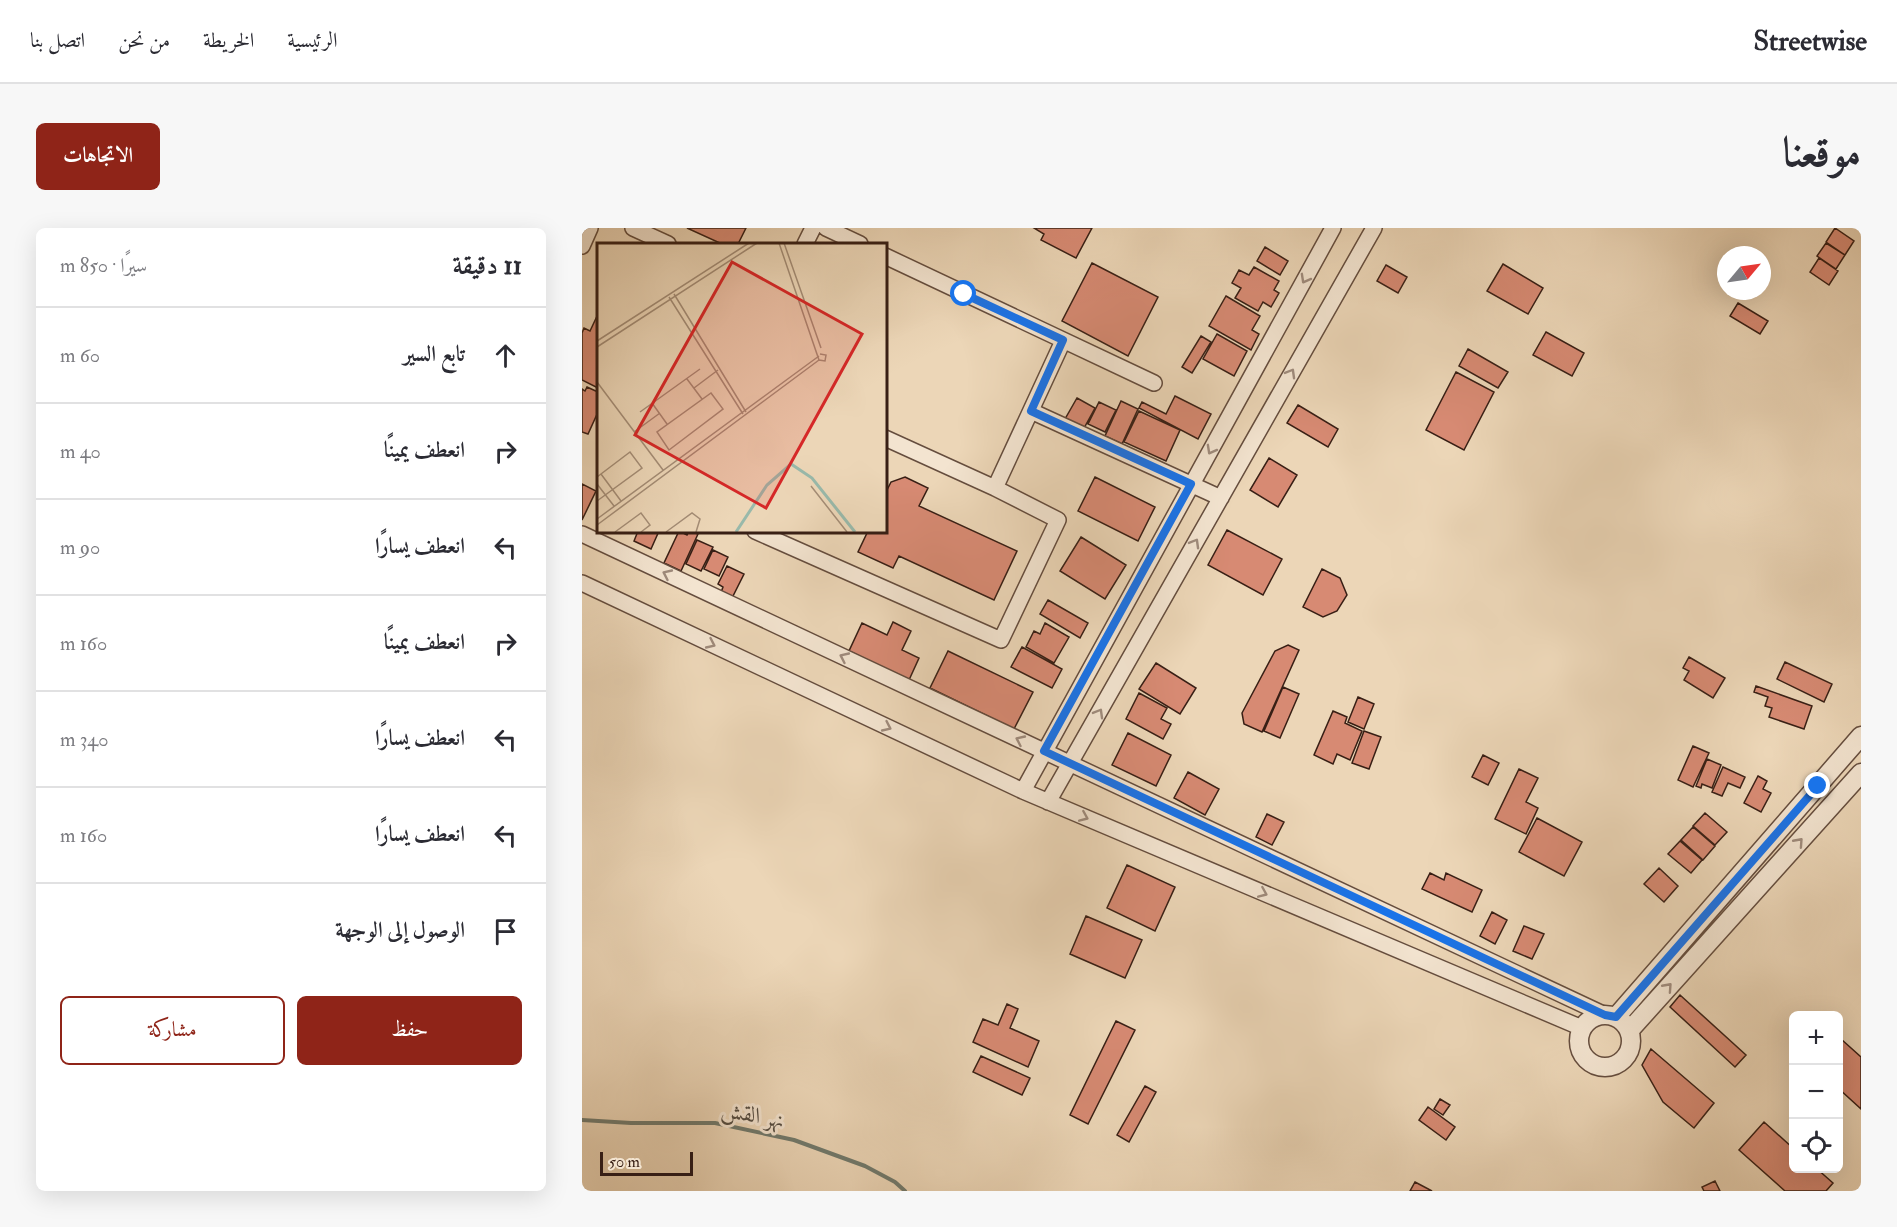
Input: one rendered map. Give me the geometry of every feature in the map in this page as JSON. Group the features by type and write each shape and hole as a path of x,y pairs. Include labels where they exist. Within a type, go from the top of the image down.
{"street":[{"path":"582,246 590,228"},
{"path":"633,228 666,243"},
{"path":"806,243 813,228"},
{"path":"825,228 858,243"},
{"path":"1023,791 1333,228"},
{"path":"1048,802 1374,228"},
{"path":"886,256 1154,383"},
{"path":"995,488 1063,340"},
{"path":"1031,411 1221,498"},
{"path":"757,532 1001,640 1058,520 995,488 886,438"},
{"path":"582,534 1070,764 1610,1016 1623,1022 1632,1040 1630,1049 1625,1059 1618,1065 1600,1068 1587,1061 1582,1054 1579,1037 1582,1028 1596,1016 1610,1016 1861,736"},
{"path":"582,583 1023,791 1582,1028"},
{"path":"1629,1031 1861,772"}],"building":[{"path":"687,228 746,228 738,243 720,243"},
{"path":"1034,228 1092,228 1076,258 1041,240 1044,234"},
{"path":"1835,228 1854,241 1845,255 1826,242"},
{"path":"1826,243 1845,255 1836,269 1817,256"},
{"path":"1265,247 1288,261 1280,275 1257,261"},
{"path":"1819,258 1838,271 1829,285 1810,272"},
{"path":"1092,263 1158,297 1128,356 1062,321"},
{"path":"1503,264 1543,288 1528,314 1487,291"},
{"path":"1386,265 1407,277 1398,293 1377,281"},
{"path":"1254,267 1279,281 1274,290 1279,293 1271,307 1263,302 1258,311 1235,298 1241,288 1232,283 1239,270 1249,275"},
{"path":"1226,296 1260,316 1252,330 1259,334 1251,350 1209,326"},
{"path":"1738,303 1768,321 1760,334 1730,316"},
{"path":"597,316 597,388 582,380 582,333 584,328 590,331"},
{"path":"1546,332 1584,353 1572,376 1533,355"},
{"path":"1217,334 1247,351 1234,376 1203,359"},
{"path":"1201,336 1211,342 1192,373 1182,367"},
{"path":"1468,349 1508,372 1498,388 1459,366"},
{"path":"1456,372 1494,392 1464,450 1426,430"},
{"path":"587,387 597,392 597,414 588,434 582,432 582,389 585,391"},
{"path":"1175,396 1211,414 1198,439 1139,408 1142,402 1166,414"},
{"path":"1077,398 1095,408 1083,430 1065,419"},
{"path":"1121,401 1138,409 1122,444 1105,436"},
{"path":"1099,402 1116,410 1105,432 1088,424"},
{"path":"1298,405 1338,429 1328,447 1287,423"},
{"path":"1139,411 1180,430 1166,461 1124,442"},
{"path":"1269,458 1297,475 1278,507 1250,490"},
{"path":"905,477 928,488 919,506 1017,551 994,600 899,556 893,568 858,552 868,532 886,532 886,492 891,482"},
{"path":"1095,477 1155,507 1138,541 1078,511"},
{"path":"582,484 596,491 582,520"},
{"path":"1227,530 1282,559 1263,595 1208,565"},
{"path":"638,532 659,532 651,549 634,541"},
{"path":"679,532 687,535 688,532 698,534 681,571 664,563"},
{"path":"1081,537 1126,565 1105,599 1060,571"},
{"path":"697,540 713,547 701,571 686,564"},
{"path":"713,550 728,557 719,576 704,569"},
{"path":"727,566 744,574 731,600 720,595 723,587 718,584"},
{"path":"1322,569 1340,578 1347,595 1337,611 1323,617 1303,607"},
{"path":"1048,600 1088,623 1080,638 1040,614"},
{"path":"893,622 911,631 902,650 919,658 909,680 849,651 862,623 887,635"},
{"path":"1045,623 1069,637 1054,663 1026,647 1034,631 1040,634"},
{"path":"1288,645 1299,650 1262,732 1244,724 1242,713 1275,651"},
{"path":"1022,647 1062,669 1052,688 1011,667"},
{"path":"948,651 1033,692 1014,729 930,688"},
{"path":"1689,657 1725,678 1713,698 1684,680 1689,671 1683,668"},
{"path":"1785,662 1832,684 1824,702 1777,679"},
{"path":"1156,663 1196,688 1180,714 1139,689"},
{"path":"1756,686 1812,706 1804,729 1769,717 1772,708 1765,706 1768,697 1754,692"},
{"path":"1283,687 1299,694 1280,738 1264,731"},
{"path":"1139,693 1167,708 1161,719 1171,724 1163,739 1126,719"},
{"path":"1358,697 1374,704 1364,729 1348,722"},
{"path":"1333,711 1347,717 1345,723 1362,731 1350,760 1337,754 1333,764 1314,755"},
{"path":"1364,731 1381,737 1369,769 1352,763"},
{"path":"1128,733 1171,755 1156,786 1112,765"},
{"path":"1693,746 1709,753 1693,787 1678,780"},
{"path":"1483,755 1499,763 1488,785 1472,777"},
{"path":"1707,759 1721,765 1712,788 1702,784 1701,788 1696,786"},
{"path":"1723,767 1745,777 1740,788 1728,783 1722,796 1712,792"},
{"path":"1519,769 1538,778 1526,802 1538,808 1526,834 1495,819"},
{"path":"1188,772 1219,789 1205,815 1174,798"},
{"path":"1758,776 1767,781 1763,789 1771,793 1761,812 1744,803"},
{"path":"1705,813 1727,832 1715,845 1693,826"},
{"path":"1267,814 1284,822 1272,845 1256,837"},
{"path":"1537,818 1582,842 1564,876 1519,852"},
{"path":"1693,827 1715,846 1703,860 1681,840"},
{"path":"1680,841 1702,860 1691,873 1668,854"},
{"path":"1127,865 1175,887 1155,931 1107,908"},
{"path":"1659,868 1678,886 1664,902 1644,884"},
{"path":"1430,873 1444,880 1446,873 1482,890 1472,912 1422,889"},
{"path":"1492,912 1507,920 1495,944 1480,936"},
{"path":"1086,916 1142,940 1125,978 1070,954"},
{"path":"1524,926 1544,934 1532,959 1513,951"},
{"path":"1680,995 1746,1055 1735,1067 1670,1007"},
{"path":"1007,1004 1018,1009 1010,1028 1039,1041 1028,1067 973,1042 983,1019 998,1025"},
{"path":"1116,1021 1135,1030 1088,1124 1070,1115"},
{"path":"1843,1041 1861,1057 1861,1109 1843,1093"},
{"path":"1651,1049 1714,1103 1694,1128 1663,1102 1642,1065"},
{"path":"981,1056 1030,1078 1022,1095 973,1072"},
{"path":"1145,1086 1156,1092 1129,1142 1117,1135"},
{"path":"1440,1099 1450,1105 1443,1115 1434,1109"},
{"path":"1428,1107 1455,1127 1446,1140 1419,1120"},
{"path":"1764,1122 1789,1144 1789,1173 1822,1173 1833,1183 1826,1191 1785,1191 1739,1150"},
{"path":"1715,1181 1720,1191 1704,1191 1702,1187"},
{"path":"1415,1182 1432,1191 1410,1191"}],"waterway":[{"name":"نهر القش","path":"582,1120 631,1123 715,1123 794,1140 865,1166 895,1182 905,1191"}],"route":[{"path":"964,294 1063,340 1031,411 1191,484 1044,751 1605,1015 1616,1017 1818,786"}]}
